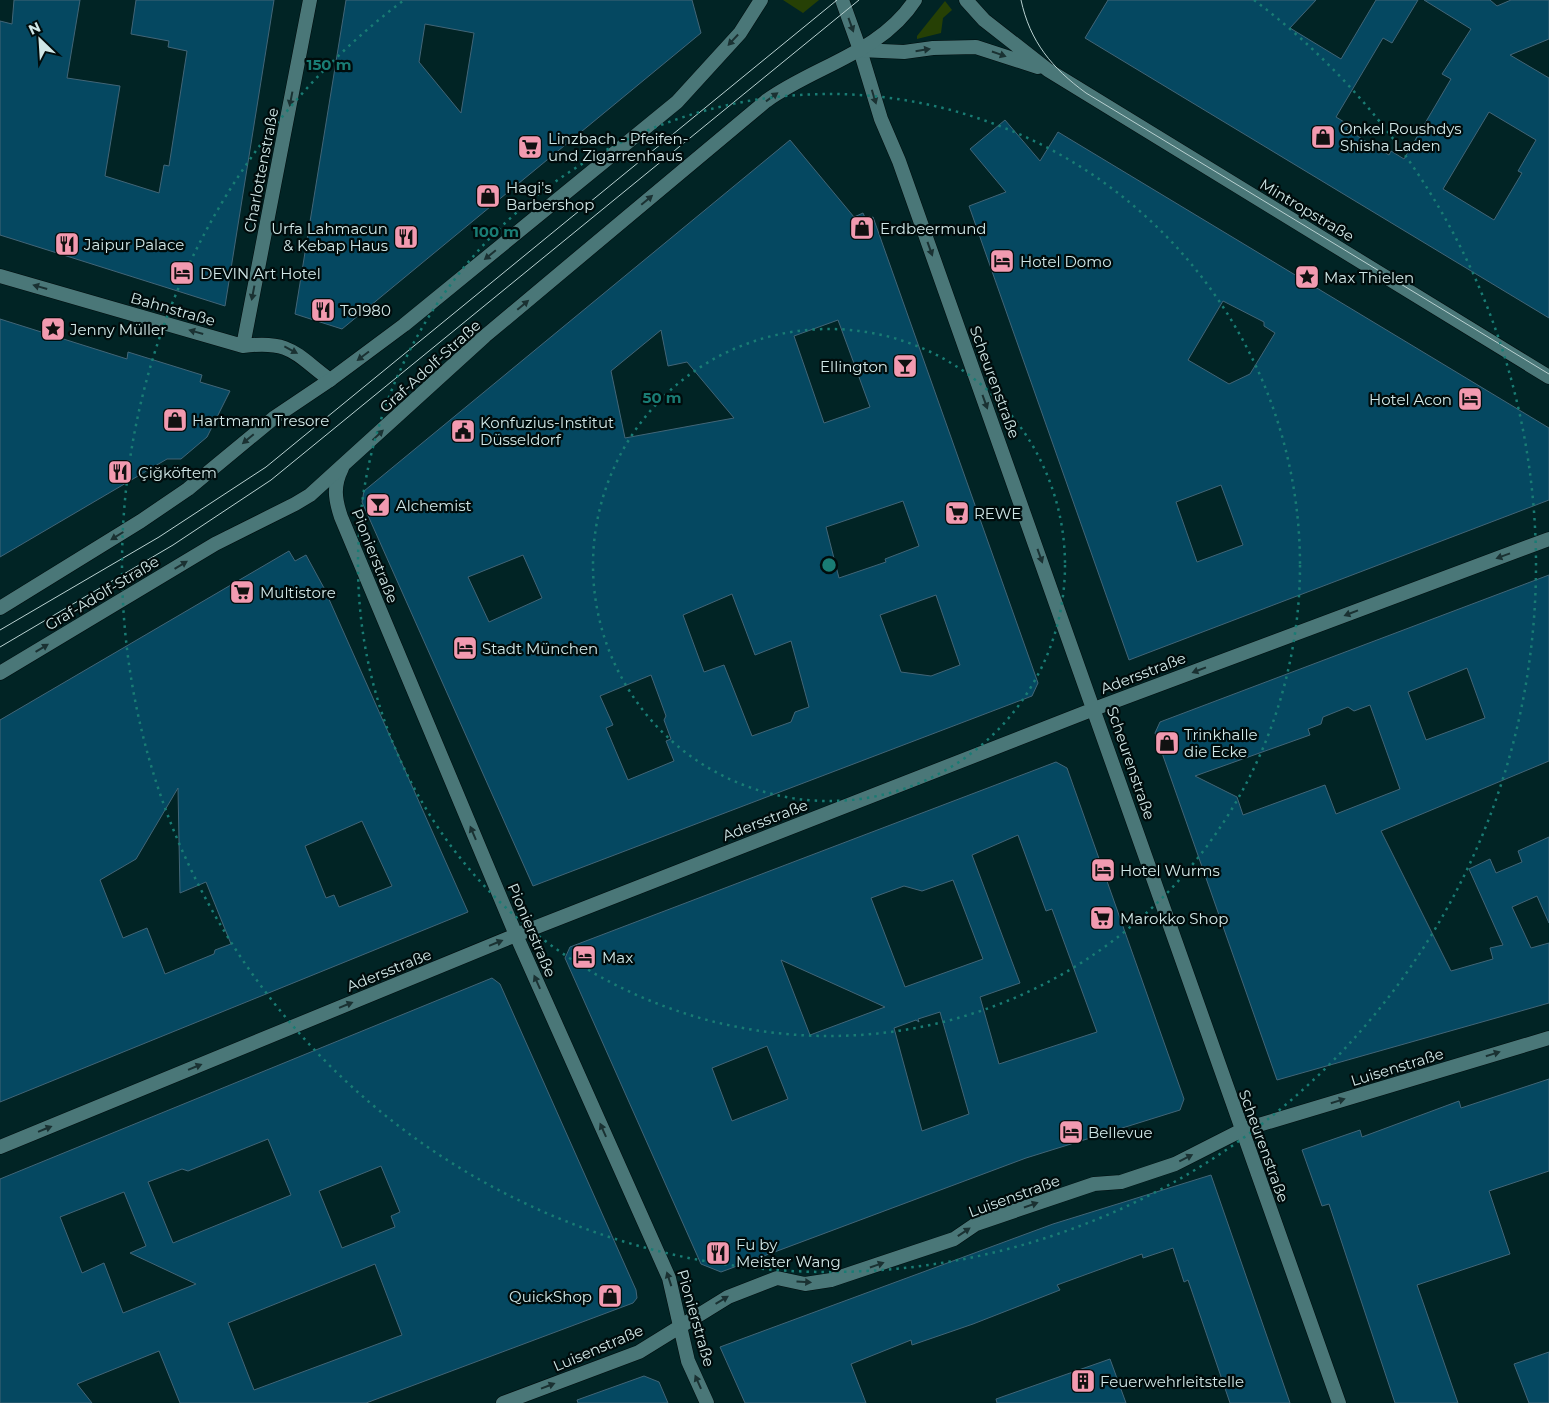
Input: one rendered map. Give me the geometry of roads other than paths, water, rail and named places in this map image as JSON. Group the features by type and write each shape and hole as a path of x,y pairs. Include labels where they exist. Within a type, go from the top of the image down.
{"street":[{"name":"Charlottenstraße","path":"243,346 310,0"},
{"path":"0,608 141,521 188,489 275,417 330,380 404,325 676,102 740,33 761,0"},
{"name":"Scheurenstraße","path":"842,0 860,50 881,119 899,161 1339,1403"},
{"name":"Graf-Adolf-Straße","path":"0,673 215,544 295,504 342,468 485,336 766,101 799,79 860,50 887,31 908,10 915,0"},
{"name":"Mintropstraße","path":"966,0 984,20 1048,70 1549,377"},
{"name":"Graf-Adolf-Straße","path":"860,50 904,52 952,47"},
{"name":"Mintropstraße","path":"952,47 986,50 1048,70"},
{"name":"Bahnstraße","path":"0,276 243,346 267,343 281,346 300,356 330,380"},
{"name":"Pionierstraße","path":"342,468 336,480 335,490 341,517 516,935 669,1278 688,1361 707,1403"},
{"name":"Adersstraße","path":"0,1147 516,935 1094,709 1549,539"},
{"name":"Luisenstraße","path":"503,1403 639,1352 728,1297 777,1278 804,1284 831,1280 954,1239 976,1224 1094,1184 1121,1182 1175,1164 1242,1130 1549,1038"}],"tram line":[{"path":"0,630 159,537 266,467 837,0"},
{"path":"0,647 173,545 271,480 859,0"},
{"path":"1021,0 1030,29 1044,53 1063,74 1086,93 1549,374"}],"place":[{"name":"Onkel Roushdys Shisha Laden","path":"1323,137"},
{"name":"Linzbach - Pfeifen- und Zigarrenhaus","path":"530,147"},
{"name":"Hagi's Barbershop","path":"488,196"},
{"name":"Erdbeermund","path":"862,228"},
{"name":"Urfa Lahmacun & Kebap Haus","path":"406,237"},
{"name":"Jaipur Palace","path":"67,244"},
{"name":"Hotel Domo","path":"1002,261"},
{"name":"DEVIN Art Hotel","path":"182,273"},
{"name":"Max Thielen","path":"1307,277"},
{"name":"To1980","path":"323,310"},
{"name":"Jenny Müller","path":"53,329"},
{"name":"Ellington","path":"905,366"},
{"name":"Hotel Acon","path":"1470,399"},
{"name":"Hartmann Tresore","path":"175,420"},
{"name":"Konfuzius-Institut Düsseldorf","path":"463,431"},
{"name":"Çiğköftem","path":"120,472"},
{"name":"Alchemist","path":"378,505"},
{"name":"REWE","path":"957,513"},
{"name":"Multistore","path":"242,592"},
{"name":"Stadt München","path":"465,648"},
{"name":"Trinkhalle die Ecke","path":"1167,743"},
{"name":"Hotel Wurms","path":"1103,870"},
{"name":"Marokko Shop","path":"1102,918"},
{"name":"Max","path":"584,957"},
{"name":"Bellevue","path":"1071,1132"},
{"name":"Fu by Meister Wang","path":"718,1253"},
{"name":"QuickShop","path":"610,1296"},
{"name":"Feuerwehrleitstelle","path":"1083,1381"}]}
